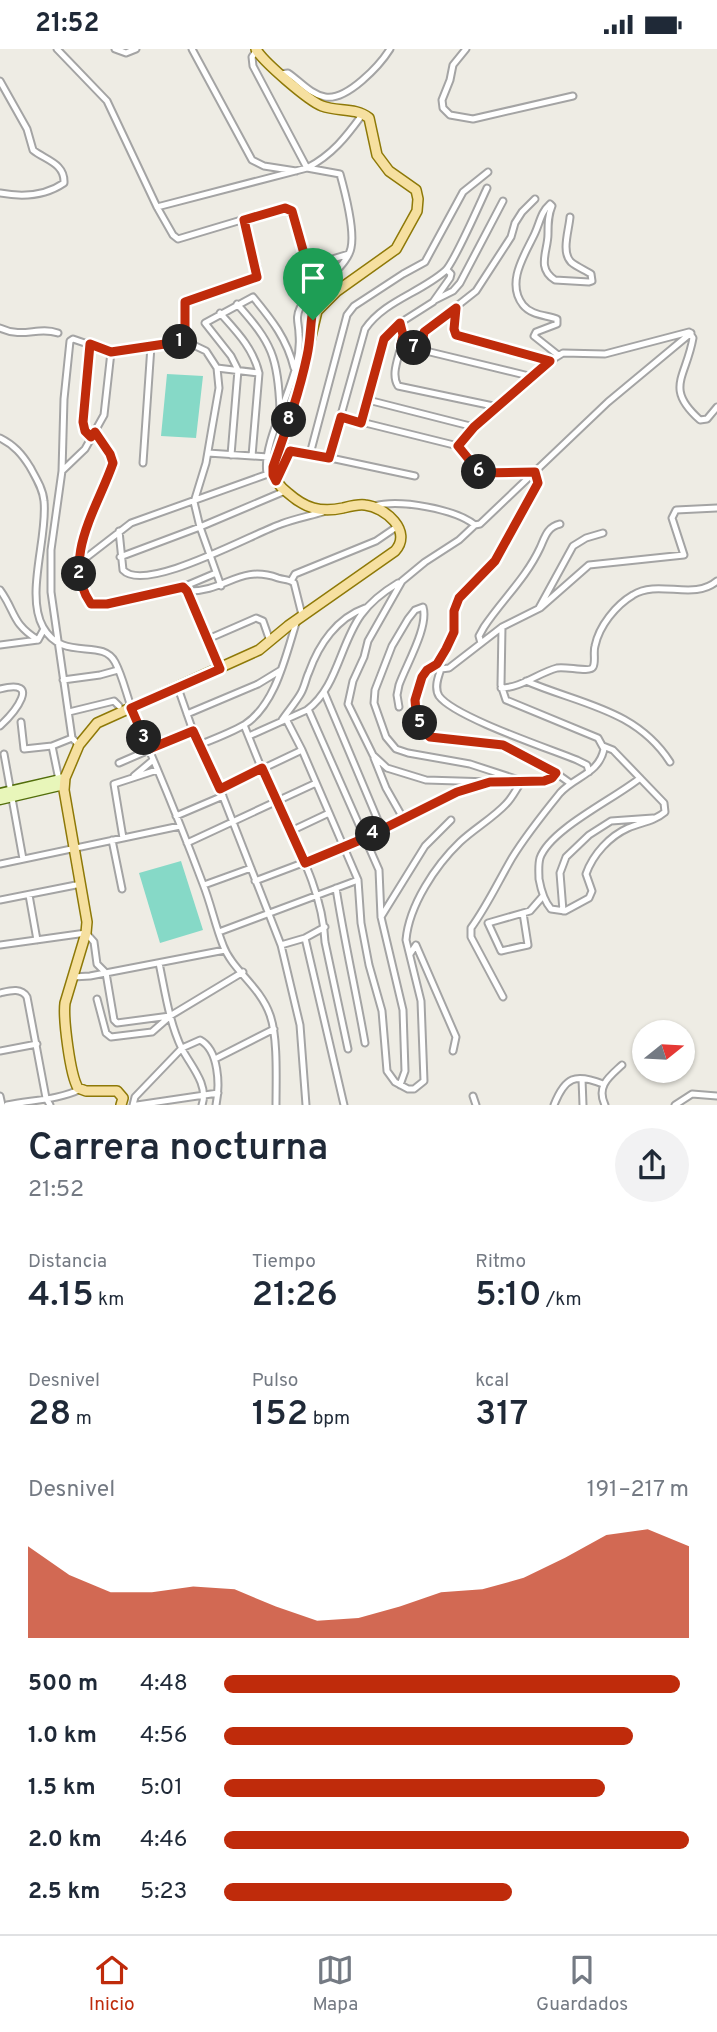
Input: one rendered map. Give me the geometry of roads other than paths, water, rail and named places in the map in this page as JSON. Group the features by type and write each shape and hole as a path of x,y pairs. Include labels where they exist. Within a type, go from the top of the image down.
{"main road":[{"path":"121,1098 114,1091 90,1092 81,1089 73,1077 64,1015 72,977 86,933 86,914 63,781 76,741 97,723 247,657 398,548 401,536 398,526 385,513 371,506 358,505 329,511 309,507 285,491 272,476 302,379 313,320 324,302 396,249 417,211 416,190 389,171 380,161 375,150 371,124 363,114 317,104 256,50"}],"street":[{"path":"57,49 107,101 173,235 178,239 289,208 309,266 321,287"},
{"path":"115,49 129,53 136,49"},
{"path":"192,49 253,160 264,166 296,171"},
{"path":"280,74 288,73 317,94 331,97 375,70 390,49"},
{"path":"466,49 453,65 442,100 443,108 450,115 473,120 573,96"},
{"path":"256,50 252,57 253,66 307,168"},
{"path":"0,81 27,129 33,150 52,160 64,174 60,186 30,195 17,197 0,193"},
{"path":"157,207 307,168 334,151 363,114"},
{"path":"272,476 268,457 295,372 300,345 296,318 298,311 349,254 351,247 351,230 340,174 307,168"},
{"path":"310,454 347,315 354,306 425,262 463,192 488,172"},
{"path":"329,458 365,329 396,302 447,270 487,188"},
{"path":"421,350 424,332 476,291 511,237 522,212 535,199"},
{"path":"361,423 384,339 400,323 453,291 460,283 503,201"},
{"path":"558,355 534,336 536,332 557,324 558,321 535,313 522,304 518,288 518,270 542,214 550,204 552,206 548,219 548,237 543,255 547,271 555,280 592,281 591,274 567,256 570,217"},
{"path":"185,341 185,302 257,277 244,220"},
{"path":"309,266 349,254"},
{"path":"433,302 450,278 447,270"},
{"path":"313,320 311,309 321,287"},
{"path":"231,455 238,370 225,348 205,325 220,313 253,297 279,330 289,350 295,372"},
{"path":"237,305 262,333 272,352 279,383 280,413"},
{"path":"456,308 456,335 550,361"},
{"path":"220,313 244,339 260,373 252,456"},
{"path":"400,323 403,335 395,379 398,386 498,407"},
{"path":"0,328 13,334 47,330 58,333"},
{"path":"458,446 474,427 558,355 605,353 643,345 687,331 691,333"},
{"path":"691,333 693,338 681,382 680,398 684,406 699,420 707,419 717,407"},
{"path":"248,736 316,704 351,632 376,597 480,524 608,403 691,333"},
{"path":"21,722 24,749 51,747 76,741 63,680 51,592 51,550 62,471 64,399 69,344 72,339 111,352 185,341 206,351 217,368 219,388 208,453 194,502 221,586"},
{"path":"90,344 83,422 85,431 93,435 110,454 113,463 85,531 78,564 82,590 91,604 107,604 185,589 221,586 255,572 291,581 297,590 300,617 273,691 244,725 200,745"},
{"path":"401,345 533,377"},
{"path":"142,463 151,346"},
{"path":"62,471 85,449 104,415 111,352"},
{"path":"217,368 260,373"},
{"path":"368,401 474,427"},
{"path":"341,417 458,446 482,474 535,472"},
{"path":"0,438 11,444 24,458 39,483 44,501 37,572 38,616 44,629 58,645 104,652 114,660 204,885 225,950 265,1003 274,1029 276,1104"},
{"path":"78,564 119,531 141,519 272,476 290,451 415,476"},
{"path":"208,453 268,457"},
{"path":"535,472 538,483 509,540 495,561 459,598 454,611 454,632 439,667 437,690 447,703 496,728 578,760 587,765 589,772"},
{"path":"120,557 285,491"},
{"path":"371,506 394,504 437,510 465,517 475,525"},
{"path":"570,783 503,745 430,737 424,732 416,711 415,700 422,677 427,670 449,668 502,627 539,608 589,565 684,555 673,513 676,510 717,508"},
{"path":"119,531 123,570 127,574 144,577 168,571 281,524 329,511"},
{"path":"481,643 479,636 484,627 527,572 547,532 560,524"},
{"path":"291,581 295,574 376,541 398,526"},
{"path":"539,608 573,546 586,538 603,533"},
{"path":"185,589 216,573"},
{"path":"402,581 368,641 348,697 350,710 402,818"},
{"path":"501,688 514,687 562,667 591,670 599,633 611,615 634,594 645,590 703,589 717,581"},
{"path":"185,589 220,669"},
{"path":"0,590 16,623 38,640"},
{"path":"283,721 302,692 321,646 339,622 351,613 368,607"},
{"path":"399,707 399,685 423,626 423,607 415,610 392,646 375,690 374,703 386,737 396,749 408,754 470,764 522,781"},
{"path":"208,639 256,618 263,621 270,642"},
{"path":"502,627 501,688 509,702 598,738 603,746 613,750 640,778 665,805 665,812 623,831 601,848 586,874 591,895 563,911 551,909 543,896 539,864 543,852 585,813 616,796 640,778"},
{"path":"38,640 44,629"},
{"path":"0,645 38,640"},
{"path":"63,680 118,670"},
{"path":"187,715 258,684 281,670"},
{"path":"526,681 619,717 652,738 670,762"},
{"path":"0,689 15,686 22,694 21,704 0,726"},
{"path":"178,688 193,731 223,796 282,945 300,1025 306,1104"},
{"path":"324,692 382,830"},
{"path":"69,712 114,701 119,706"},
{"path":"308,709 379,870 381,917 403,1010 405,1071 400,1085"},
{"path":"283,721 302,750 358,880 369,965 383,1011 387,1071 389,1076 408,1089 414,1089 424,1081 425,1075 422,1001 406,940 407,930 424,892 445,859 461,841 509,801 522,781"},
{"path":"244,725 317,895 348,1049"},
{"path":"119,763 193,731"},
{"path":"503,997 471,937 471,928 484,911 513,857 537,823 570,783 589,772 601,758 603,746"},
{"path":"0,800 11,794 63,781 51,747"},
{"path":"220,789 302,750"},
{"path":"4,754 23,859"},
{"path":"373,755 387,768 426,781 544,781 556,773"},
{"path":"132,778 153,760"},
{"path":"123,838 114,785 157,770"},
{"path":"256,881 345,847 457,792 490,782"},
{"path":"187,843 316,783"},
{"path":"0,793 11,794"},
{"path":"176,816 223,796"},
{"path":"291,831 329,813"},
{"path":"563,911 560,869 566,857 576,847 611,821 656,818"},
{"path":"381,917 425,846 451,820"},
{"path":"0,864 180,826"},
{"path":"112,840 122,889"},
{"path":"204,885 251,869"},
{"path":"219,932 358,880"},
{"path":"0,900 81,884"},
{"path":"336,888 365,1043"},
{"path":"29,895 37,940"},
{"path":"523,913 528,945 501,951 488,923 523,913 530,911 543,896"},
{"path":"282,945 305,938 325,927"},
{"path":"0,945 86,933 94,942 97,964 106,973 114,1020 117,1023 170,1016"},
{"path":"305,938 344,1104"},
{"path":"410,954 416,945 456,1037 453,1051"},
{"path":"72,977 225,950"},
{"path":"159,963 170,1016 205,1096 202,1104"},
{"path":"97,999 106,1033 111,1037 152,1031 170,1016 243,972"},
{"path":"0,993 24,993 37,1044 46,1098 50,1104"},
{"path":"215,1059 274,1029"},
{"path":"216,1104 218,1093 215,1059 202,1040 182,1048 135,1097 135,1104 218,1093"},
{"path":"0,1051 37,1044"},
{"path":"605,1104 601,1090 603,1084 622,1065"},
{"path":"554,1104 563,1084 568,1080 582,1079 603,1084"},
{"path":"582,1079 583,1104"},
{"path":"0,1096 4,1104 67,1096 81,1089"},
{"path":"121,1098 127,1093 135,1097"},
{"path":"675,1104 692,1094 714,1096 710,1104"},
{"path":"473,1096 476,1104"}]}
